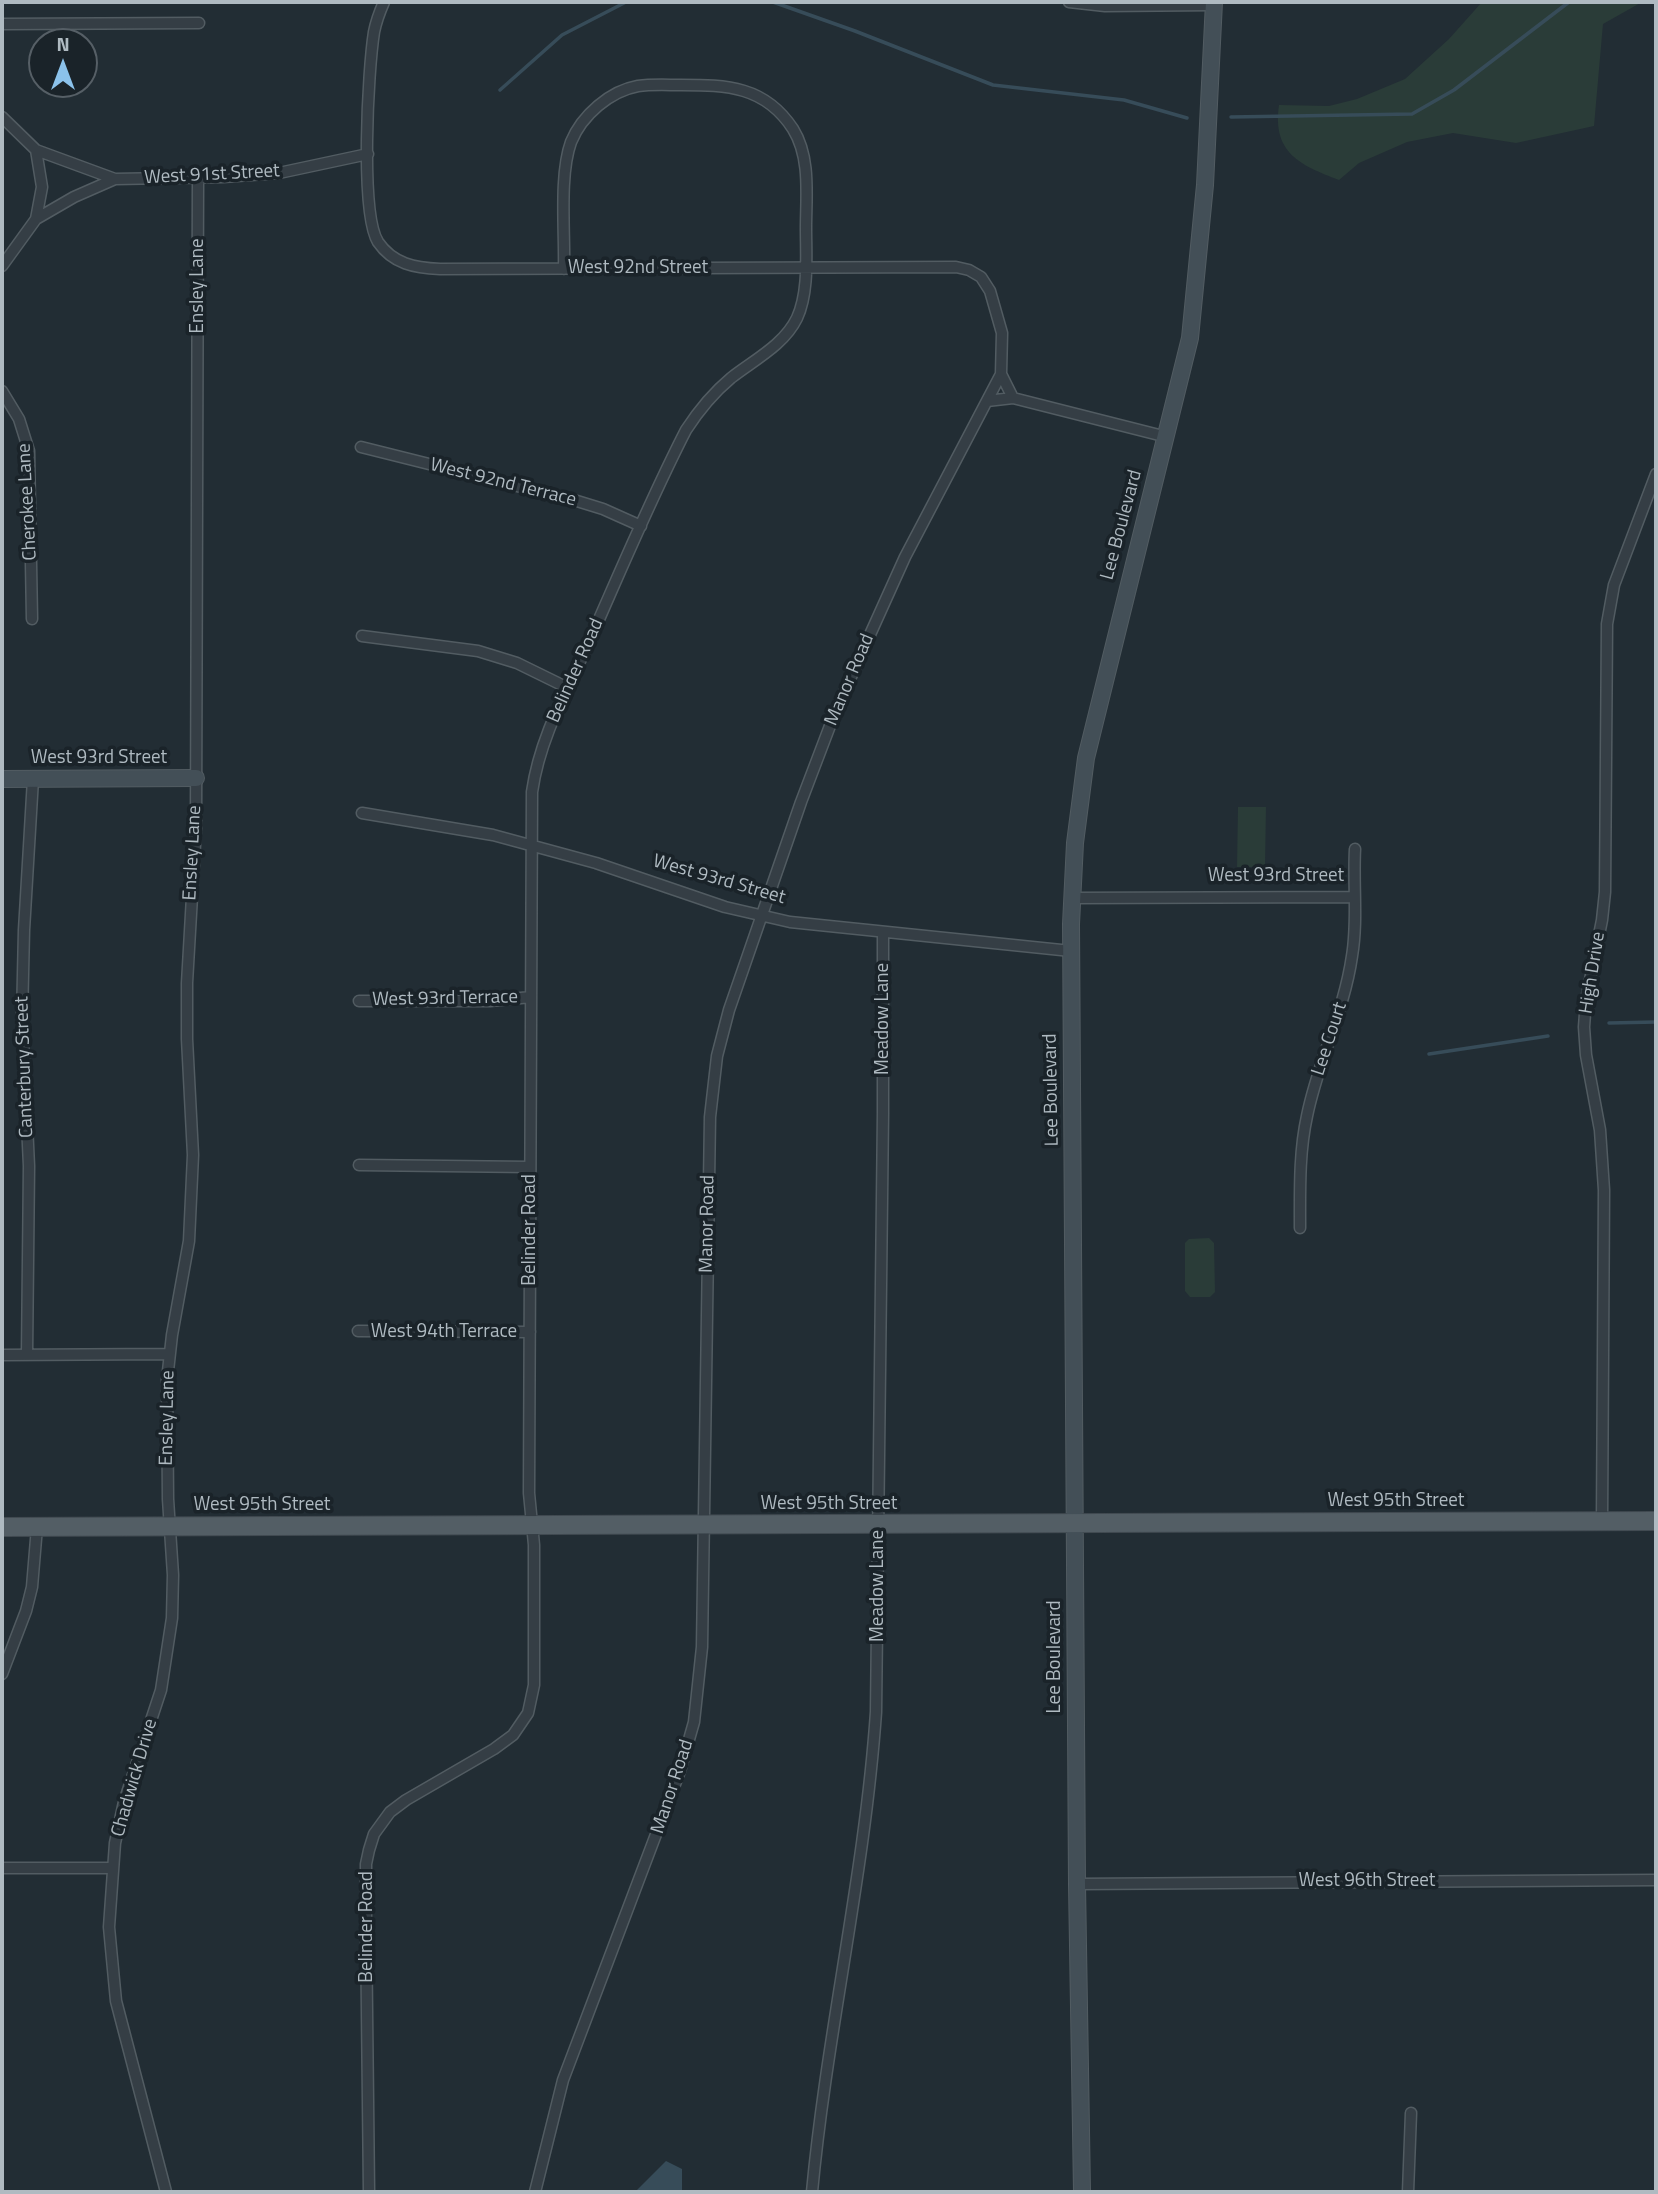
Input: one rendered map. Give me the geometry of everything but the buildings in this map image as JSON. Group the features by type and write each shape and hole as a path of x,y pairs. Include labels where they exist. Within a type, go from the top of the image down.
{"main road":[{"name":"West 95th Street","path":"2,1527 1656,1521"}],"street":[{"path":"368,154 369,89 374,31 384,2"},
{"path":"1069,2 1105,6 1214,3"},
{"name":"Lee Boulevard","path":"1082,2192 1077,1884 1072,898 1079,803 1086,758 1188,349 1196,292 1205,176 1214,3"},
{"path":"2,24 199,23"},
{"name":"Belinder Road","path":"369,2192 366,1864 374,1834 390,1812 406,1800 494,1749 513,1735 528,1713 534,1685 533,1526 529,1493 532,792 536,766 542,746 673,454 699,410 730,379 782,339 792,327 803,302 806,174 800,144 787,121 769,103 742,89 725,85 656,85 623,90 605,100 580,126 566,160 564,268"},
{"name":"West 91st Street","path":"2,117 36,150 115,179 279,173 368,154"},
{"path":"36,150 42,187 36,219"},
{"name":"West 92nd Street","path":"368,154 372,227 377,240 396,259 408,265 423,268 956,267 981,277 988,288"},
{"name":"Ensley Lane","path":"169,1526 167,1380 189,1241 192,1194 187,983 196,778 198,178"},
{"path":"2,266 36,219 74,197 115,179"},
{"name":"Manor Road","path":"535,2192 563,2080 661,1827 694,1723 702,1647 708,1205 712,1083 717,1056 729,1010 761,916 836,710 911,546 1001,374 1002,333 988,288"},
{"path":"1001,374 1013,398"},
{"name":"Cherokee Lane","path":"2,391 19,419 29,452 32,619"},
{"path":"987,401 1013,398 1167,437"},
{"name":"West 92nd Terrace","path":"361,447 577,501 641,526"},
{"name":"High Drive","path":"1602,1521 1604,1190 1600,1130 1586,1055 1584,1027 1586,1000 1605,892 1607,624 1614,585 1656,474"},
{"path":"362,636 478,651 501,657 568,688"},
{"name":"West 93rd Street","path":"2,779 196,778"},
{"name":"Canterbury Street","path":"27,1355 29,1166 22,982 33,779"},
{"name":"West 93rd Street","path":"362,813 481,833 532,845 596,863 726,907 790,922 1071,950"},
{"name":"Lee Court","path":"1300,1228 1301,1170 1307,1115 1317,1076 1344,1001 1353,954 1354,849"},
{"name":"West 93rd Street","path":"1072,898 1354,897"},
{"name":"Meadow Lane","path":"812,2192 823,2097 873,1758 878,1636 883,933"},
{"name":"West 93rd Terrace","path":"359,1001 490,1001 531,998"},
{"path":"359,1165 530,1167"},
{"name":"West 94th Terrace","path":"358,1331 530,1332"},
{"path":"2,1355 169,1354"},
{"name":"Chadwick Drive","path":"166,2192 117,2001 109,1927 112,1868 124,1802 161,1690 169,1649 173,1575 169,1526"},
{"path":"2,1674 26,1611 32,1587 37,1527"},
{"path":"2,1868 112,1868"},
{"name":"West 96th Street","path":"1077,1884 1656,1880"},
{"path":"1408,2192 1411,2113"}],"green space":[{"path":"1482,2 1642,2 1603,24 1594,126 1516,143 1453,133 1407,142 1359,163 1339,180 1312,169 1292,155 1285,146 1280,135 1279,105 1329,106 1357,99 1405,79 1449,39"},
{"path":"1238,807 1266,807 1265,867 1237,867"},
{"path":"1209,1238 1214,1243 1215,1292 1210,1297 1190,1297 1185,1291 1185,1243 1189,1239"}],"water":[{"path":"666,2161 682,2169 682,2192 635,2192"}],"waterway":[{"path":"500,90 562,35 626,2"},
{"path":"773,2 993,85 1124,100 1187,118"},
{"path":"1231,117 1412,114 1454,90 1569,2"},
{"path":"1609,1023 1656,1022"},
{"path":"1429,1054 1548,1036"}]}
